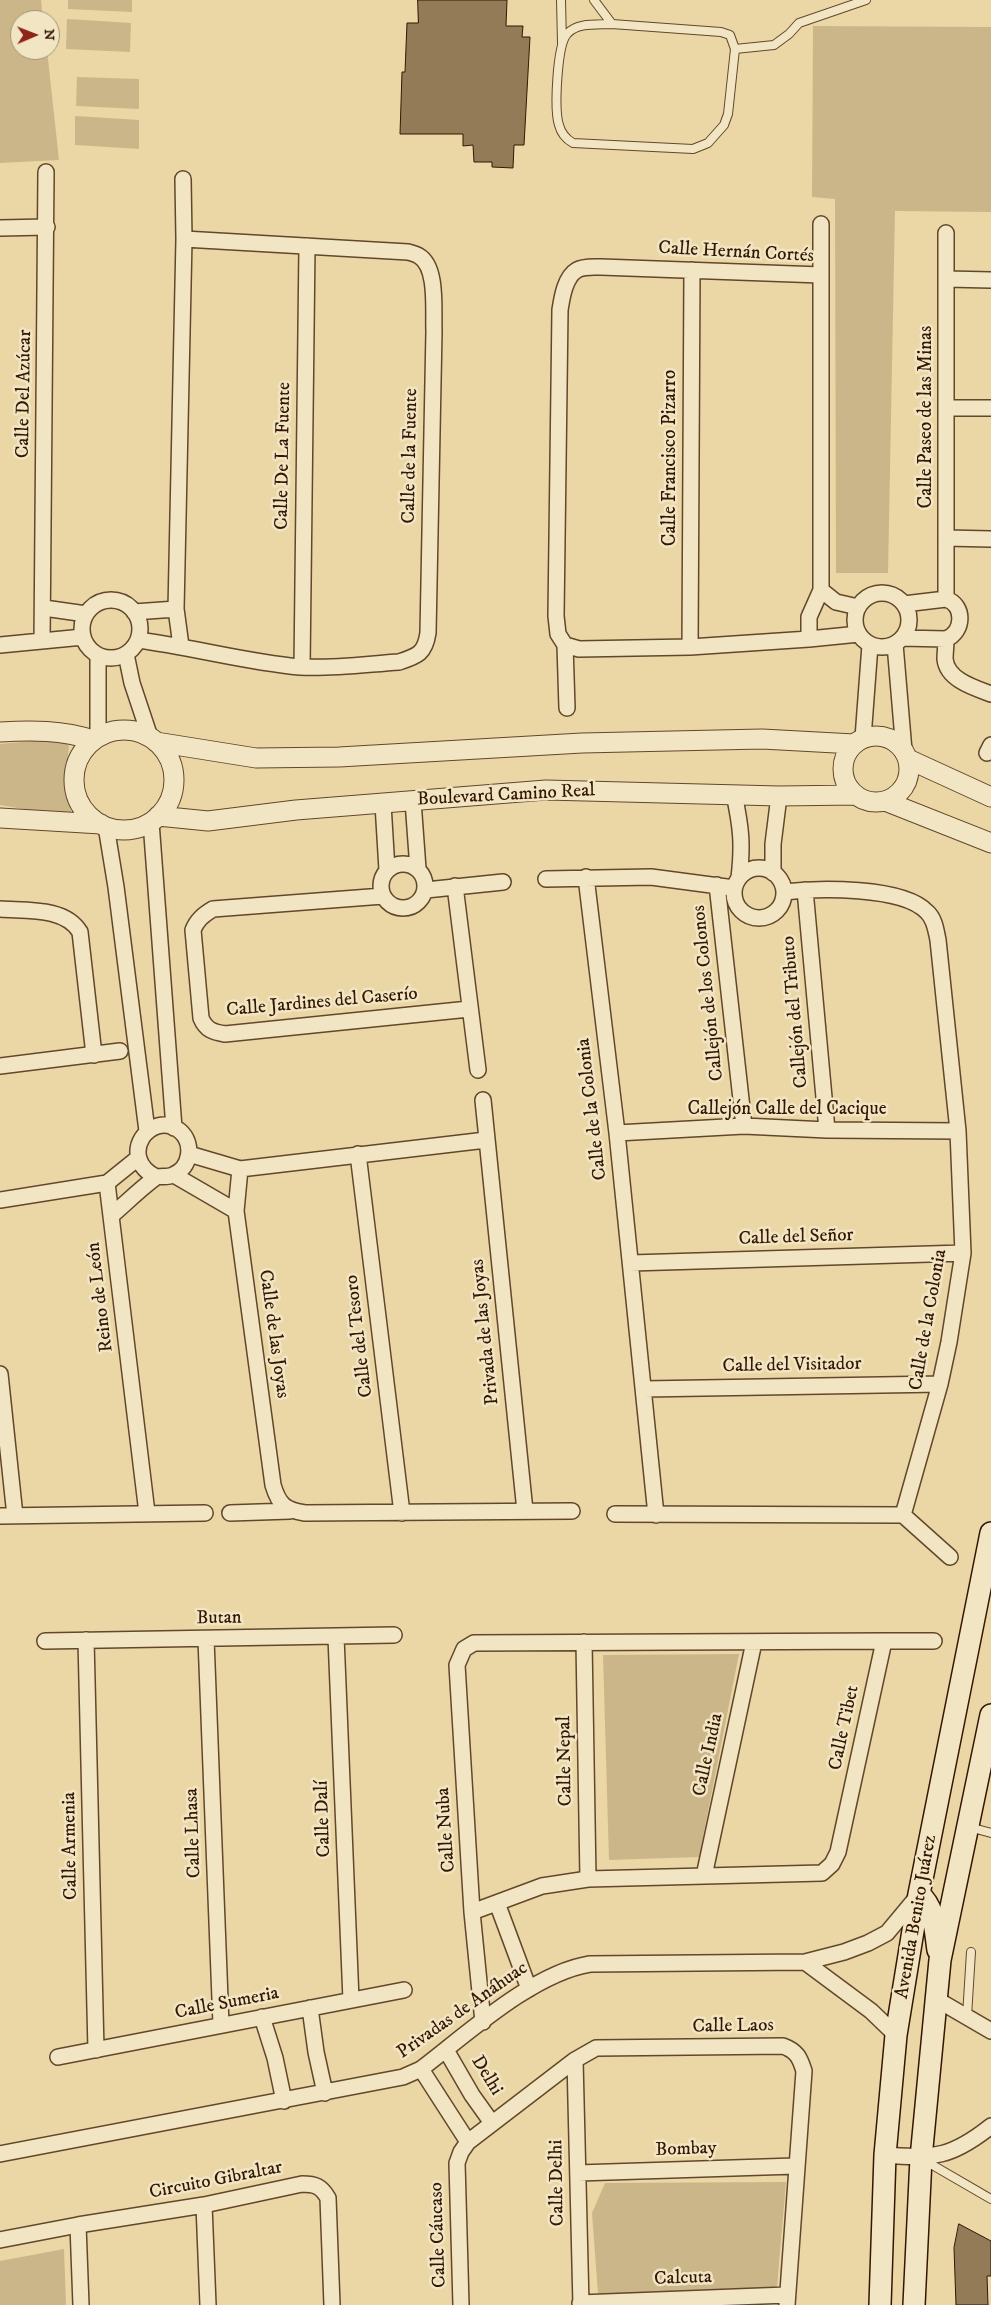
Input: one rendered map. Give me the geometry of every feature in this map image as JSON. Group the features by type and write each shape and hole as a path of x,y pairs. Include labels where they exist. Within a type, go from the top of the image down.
{"main road":[{"name":"Avenida Benito Juárez","path":"880,2305 885,2155 896,2036 919,1894 991,1533"},
{"name":"Avenida Benito Juárez","path":"914,2305 921,2158 940,1960 988,1743 991,1715"},
{"path":"919,1894 928,1902 931,1909 940,1960"}],"street":[{"name":"Calle Del Azúcar","path":"42,641 44,608 46,172"},
{"path":"138,640 181,646 176,609 184,239 183,179"},
{"path":"821,224 821,275"},
{"path":"0,228 47,227"},
{"name":"Calle Paseo de las Minas","path":"946,233 946,599"},
{"name":"Calle de la Fuente","path":"181,646 240,658 302,667 399,662 413,658 426,646 434,330 433,284 426,263 420,256 408,252 184,239"},
{"name":"Calle De La Fuente","path":"302,667 308,246"},
{"name":"Calle Hernán Cortés","path":"566,645 558,634 556,616 560,310 563,292 570,276 578,268 602,267 821,275 821,590 816,597 809,617 809,639"},
{"name":"Calle Francisco Pizarro","path":"690,647 692,270"},
{"path":"947,279 991,280"},
{"path":"946,408 991,408"},
{"path":"946,538 991,539"},
{"path":"821,590 836,602 858,607"},
{"path":"880,593 889,595 904,604 946,599 956,606 960,620 956,632 946,639 898,641 887,647 870,645 859,634 856,625 858,607 872,595 880,593"},
{"path":"109,600 128,605 134,612 139,621 138,640 133,648 117,658 98,655 91,651 83,636 82,625 86,614 100,602 109,600"},
{"path":"885,801 900,792 909,777 898,641 909,622 904,604"},
{"path":"44,608 86,614"},
{"path":"134,612 176,609"},
{"path":"567,708 566,645 579,649 598,650 690,647 859,634"},
{"path":"0,645 83,636"},
{"path":"946,639 945,660 951,672 958,679 991,694"},
{"path":"870,645 859,741 848,752 843,770 850,788 856,795 870,802 885,801 991,843"},
{"path":"0,818 103,825 128,830 154,819 168,803 173,787 172,770 167,755 153,740 132,683 126,654"},
{"path":"98,655 96,737 81,753 75,769 74,787 80,804 91,817 103,825 116,886 147,1131"},
{"path":"0,732 46,730 96,737 126,730 153,740 256,758 339,758 582,743 762,739 859,741 881,736 890,739 906,755 991,797"},
{"name":"Boulevard Camino Real","path":"154,819 208,821 296,810 546,790 779,796 856,795"},
{"path":"546,879 652,877 717,885 736,883 751,869 759,868 773,873 782,884 784,892 780,907 775,913 760,919 752,918 739,910 735,902 736,883 742,851 742,828 734,794"},
{"path":"773,873 773,835 779,796"},
{"path":"413,801 418,869"},
{"path":"383,804 387,870"},
{"path":"154,819 174,1128"},
{"path":"406,864 418,869 423,875 426,890 419,902 406,908 393,906 383,896 381,882 387,870 393,866 406,864"},
{"name":"Calle de la Colonia","path":"586,877 617,1133 656,1515"},
{"path":"426,890 503,882"},
{"name":"Callejón de los Colonos","path":"717,885 744,1126"},
{"path":"455,886 478,1070"},
{"name":"Callejón del Tributo","path":"805,890 827,1130"},
{"name":"Calle de la Colonia","path":"784,892 838,890 872,893 918,904 928,912 934,922 938,940 958,1131 963,1252 949,1342 940,1384 903,1515"},
{"name":"Calle Jardines del Caserío","path":"383,896 213,910 203,915 196,922 193,930 201,1018 204,1024 208,1029 225,1034 469,1009"},
{"path":"0,909 59,915 75,923 80,932 94,1055"},
{"path":"0,1066 120,1051"},
{"name":"Privada de las Joyas","path":"483,1100 525,1511"},
{"path":"160,1125 174,1128 186,1138 189,1154 182,1170 174,1175 156,1177 148,1173 138,1158 139,1143 147,1131 160,1125"},
{"name":"Callejón Calle del Cacique","path":"617,1133 744,1126 827,1130 958,1131"},
{"path":"189,1154 240,1169 486,1140"},
{"name":"Calle del Tesoro","path":"358,1154 402,1513"},
{"path":"0,1200 107,1183 138,1158"},
{"name":"Calle de las Joyas","path":"240,1169 236,1211 273,1485 277,1499 282,1506 290,1511"},
{"path":"174,1175 236,1211"},
{"path":"111,1216 156,1177"},
{"name":"Reino de León","path":"107,1183 147,1513"},
{"name":"Calle del Señor","path":"631,1263 963,1252"},
{"path":"0,1374 8,1516 205,1513"},
{"name":"Calle del Visitador","path":"644,1389 940,1384"},
{"path":"230,1513 290,1511 305,1513 402,1513 572,1511"},
{"path":"615,1514 903,1515 950,1557"},
{"name":"Butan","path":"45,1641 394,1635"},
{"name":"Calle Dalí","path":"336,1637 350,2000"},
{"name":"Calle Lhasa","path":"206,1639 221,2025"},
{"name":"Calle Armenia","path":"86,1640 96,2050"},
{"name":"Calle Tibet","path":"472,1912 542,1886 588,1879 822,1873 832,1864 838,1852 884,1641"},
{"path":"584,1642 934,1641"},
{"name":"Calle Nuba","path":"483,2022 472,1912 457,1665 464,1648 474,1643 584,1642"},
{"name":"Calle Nepal","path":"584,1642 588,1879"},
{"name":"Calle India","path":"704,1876 754,1642"},
{"name":"Privadas de Anáhuac","path":"0,2154 325,2093 385,2081 421,2070 529,1988 562,1970 590,1964 805,1962 844,1952 868,1944 887,1933 919,1894"},
{"path":"497,1903 529,1988"},
{"path":"805,1962 865,2006 896,2036"},
{"name":"Calle Sumeria","path":"58,2057 404,1990"},
{"path":"936,1999 991,2031"},
{"path":"310,2008 316,2052 325,2093"},
{"path":"262,2017 275,2058 284,2101"},
{"name":"Calle Laos","path":"457,2164 461,2152 468,2142 575,2060 596,2048 783,2046 793,2050 800,2059 804,2071 795,2166 787,2300"},
{"name":"Delhi","path":"446,2050 492,2124"},
{"name":"Calle Delhi","path":"575,2060 580,2304"},
{"path":"421,2070 468,2142"},
{"path":"885,2155 921,2158 941,2155 957,2149 991,2126"},
{"name":"Calle Cáucaso","path":"457,2164 461,2305"},
{"name":"Bombay","path":"578,2173 795,2166"},
{"name":"Circuito Gibraltar","path":"0,2240 78,2225 204,2205 302,2184 314,2184 323,2189 328,2198 332,2305"},
{"path":"204,2205 208,2305"},
{"path":"78,2225 81,2305"},
{"name":"Calcuta","path":"580,2304 787,2300"}],"lane":[{"path":"561,0 562,44 558,70 557,111 558,125 566,138 573,143 693,149 708,144 724,125 728,114 734,75 735,49 730,35 721,32 612,24 576,27 568,33 562,44"},
{"path":"594,0 612,24"},
{"path":"735,49 774,45 789,34 799,23 866,0"},
{"path":"969,1826 991,1834"},
{"path":"967,2016 971,1952"},
{"path":"921,2158 991,2199"}],"shaded area":[{"path":"0,0 41,0 42,10 10,10 10,60 48,60 59,160 0,163"},
{"path":"68,0 132,0 132,12 68,9"},
{"path":"67,19 131,23 130,52 66,49"},
{"path":"813,26 991,27 991,212 895,211 888,573 836,573 835,199 812,197"},
{"path":"77,77 139,79 139,109 76,106"},
{"path":"75,116 139,120 139,149 75,145"},
{"path":"66,739 69,747 65,779 71,812 36,811 0,805 0,744"},
{"path":"739,1654 699,1857 609,1860 603,1655"},
{"path":"786,2182 777,2287 598,2294 592,2213 605,2183"},
{"path":"64,2249 66,2305 0,2305 0,2261"}],"building":[{"path":"418,0 507,0 506,26 523,26 522,37 530,37 524,145 514,145 513,168 492,167 492,162 474,162 473,145 463,146 463,134 400,134 402,72 405,72 407,23 418,23"},
{"path":"959,2224 991,2241 991,2276 987,2276 988,2305 956,2305 954,2248"}]}
